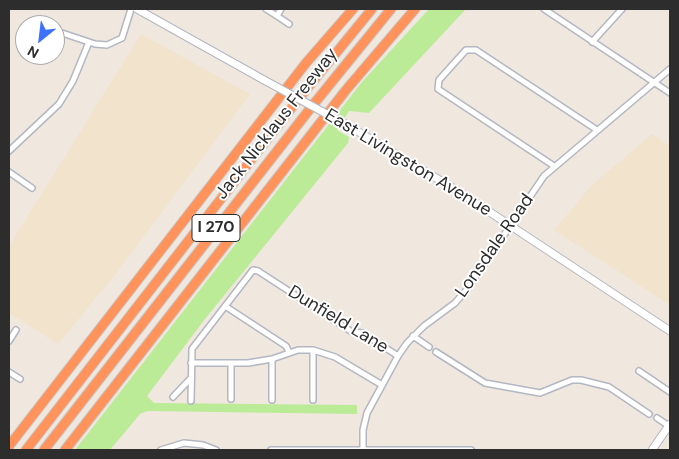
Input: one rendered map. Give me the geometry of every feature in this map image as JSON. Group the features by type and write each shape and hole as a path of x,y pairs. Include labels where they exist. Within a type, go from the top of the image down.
{"highway":[{"path":"9,446 294,79 353,9"},
{"name":"Jack Nicklaus Freeway","path":"26,450 300,97 372,9"},
{"name":"Jack Nicklaus Freeway","path":"44,450 329,84 391,9"},
{"path":"65,450 328,113 415,9"}],"main road":[{"name":"East Livingston Avenue","path":"136,9 347,125 458,191 670,331"},
{"path":"652,450 669,425"}],"street":[{"path":"65,34 101,46 122,38 131,9"},
{"path":"266,9 289,24"},
{"path":"277,16 281,9"},
{"path":"544,9 670,93"},
{"path":"592,42 622,9"},
{"path":"9,151 59,104 76,75 89,42"},
{"path":"554,166 442,93 437,84 439,80 469,49 476,50 597,130"},
{"name":"Lonsdale Road","path":"363,450 364,423 398,356 413,336 455,303 468,288 536,187 554,166 670,70"},
{"path":"9,172 32,188"},
{"name":"Dunfield Lane","path":"225,306 253,270 258,270 352,332 363,333 398,356"},
{"path":"191,401 191,363 194,346 225,306 286,346 290,352"},
{"path":"9,341 16,330"},
{"path":"413,336 429,347"},
{"path":"191,363 231,364 272,359 290,352 314,350 335,357 382,385"},
{"path":"313,400 314,350"},
{"path":"436,352 485,383 540,393 572,380 581,380 609,387 649,414"},
{"path":"272,359 272,400"},
{"path":"231,364 231,399"},
{"path":"639,371 670,392"},
{"path":"9,372 20,379"},
{"path":"173,397 191,377"},
{"path":"657,418 669,425"},
{"path":"161,450 184,443 203,445 216,450"},
{"path":"271,450 471,450"}],"shaded area":[{"path":"141,34 250,94 115,275 58,344 9,313 9,246"},
{"path":"652,134 670,146 670,305 554,230 592,185"}],"green space":[{"path":"429,9 466,9 369,113 349,111 337,130 349,137 348,143 205,319 147,396 154,403 357,405 357,414 147,411 140,414 110,450 75,450 362,82"}]}
